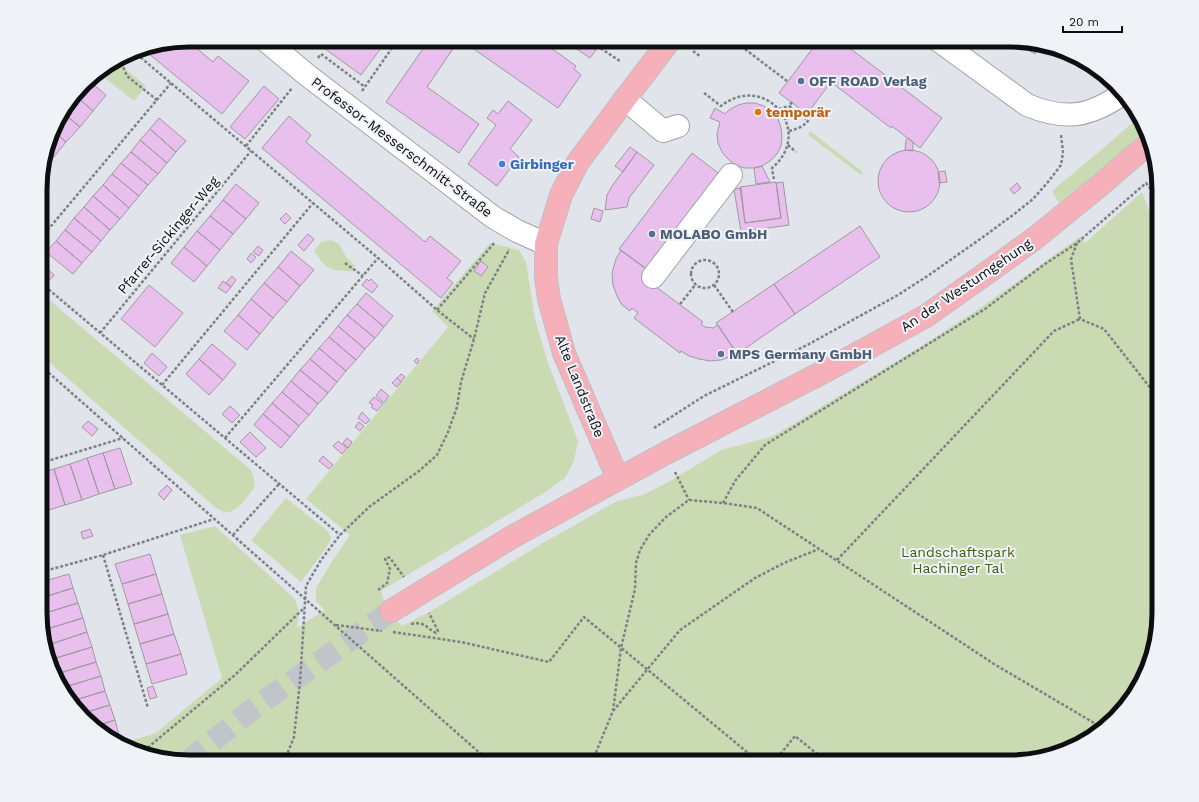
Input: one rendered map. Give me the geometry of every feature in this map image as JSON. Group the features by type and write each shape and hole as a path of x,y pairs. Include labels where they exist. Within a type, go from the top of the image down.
{"main road":[{"name":"Alte Landstraße","path":"618,479 564,353 549,299 546,278 546,244 561,195 578,162 665,47"},
{"name":"An der Westumgehung","path":"398,619 512,537 618,479 831,368 926,316 1034,239 1145,146"}],"street":[{"name":"Professor-Messerschmitt-Straße","path":"274,47 349,108 493,217 517,231 546,244"},
{"path":"948,47 1027,105 1043,111 1058,114 1079,114 1097,110 1119,98"},
{"path":"624,99 663,131 678,126"},
{"path":"653,277 731,175"}],"path":[{"path":"349,108 392,47"},
{"path":"599,47 620,61"},
{"path":"742,47 787,81"},
{"path":"693,52 701,57"},
{"path":"139,56 378,258 437,310 474,339"},
{"path":"122,64 127,76 156,100"},
{"path":"47,231 171,83"},
{"path":"246,146 294,86"},
{"path":"704,93 721,106 734,98 750,95 765,99 779,109 784,116 789,131 788,145 782,158 772,168 774,180"},
{"path":"779,109 789,106 792,102"},
{"path":"789,106 806,119"},
{"path":"789,131 799,129 804,126 817,108"},
{"path":"654,428 704,396 809,344 898,295 929,276 1013,215 1033,198 1061,165 1063,152 1058,114"},
{"path":"788,145 796,152"},
{"name":"Pfarrer-Sickinger-Weg","path":"100,333 252,151"},
{"path":"723,502 736,481 765,445 985,309 1077,243 1146,183 1150,188 1152,187"},
{"path":"162,385 313,204"},
{"path":"437,310 496,241"},
{"path":"1077,243 1071,259 1080,319"},
{"path":"287,755 294,737 300,682 306,586 321,560 340,535 369,508 419,470 436,455 448,432 457,406 461,382 474,339 484,293 509,250 502,246"},
{"path":"225,438 378,258"},
{"path":"705,260 713,262 719,273 719,278 714,285 703,288 696,284 692,278 692,266 705,260"},
{"path":"345,263 363,276"},
{"path":"680,304 696,284"},
{"path":"714,285 733,312"},
{"path":"47,288 340,535"},
{"path":"837,560 1054,331 1080,319 1104,329 1152,390"},
{"path":"47,371 482,755"},
{"path":"47,461 123,438"},
{"path":"675,472 689,500"},
{"path":"233,535 279,484"},
{"path":"595,755 613,711 621,648 634,589 636,563 640,550 649,535 666,518 689,500 723,502 757,508 994,664 1098,726"},
{"path":"47,570 103,555 215,519"},
{"path":"613,711 680,630 755,578 784,562 819,549"},
{"path":"103,555 148,708"},
{"path":"378,590 387,583 390,569 385,559 387,557 390,558 404,578"},
{"path":"147,748 235,675 304,608"},
{"path":"398,619 426,625 436,633 438,631 428,610"},
{"path":"335,625 461,642 549,662 584,617 751,755"},
{"path":"780,755 795,736 818,755"}],"green space":[{"path":"120,65 146,86 134,101 106,79 114,69"},
{"path":"1134,121 1141,134 1116,157 1059,203 1052,191"},
{"path":"810,131 863,172 861,175 808,135"},
{"name":"Landschaftspark Hachinger Tal","path":"1142,192 1152,218 1151,632 1141,668 1123,700 1111,714 1097,726 1081,736 1065,744 1047,750 1020,755 179,755 152,750 129,741 156,733 222,678 180,535 215,526 295,599 299,611 297,628 325,610 316,602 316,588 350,535 306,499 448,327 432,311 490,243 519,250 526,262 535,319 547,360 578,441 574,461 565,478 547,491 381,591 389,610 402,626 431,611 543,543 617,501 643,495 670,481 721,450 773,436 920,347 983,306 1081,236 1085,243"},
{"path":"331,240 339,244 347,258 355,265 352,271 329,268 322,262 314,251 321,242"},
{"path":"47,298 251,470 255,487 244,502 233,511 229,512 224,512 216,508 47,360"},
{"path":"286,498 329,532 331,539 301,582 251,540"}],"building":[{"path":"195,47 213,62 218,56 249,81 222,114 148,53 170,48"},
{"path":"323,47 382,47 361,75"},
{"path":"424,47 454,47 427,87 479,124 459,153 386,102"},
{"path":"471,47 550,47 576,66 574,69 581,75 558,108"},
{"path":"591,47 596,50 590,58 575,48"},
{"path":"814,47 848,47 942,118 920,148 892,126 891,128 831,82 807,114 779,93"},
{"path":"1024,47 1037,50 1035,54"},
{"path":"93,84 106,95 93,111 79,99"},
{"path":"264,86 279,99 245,139 230,127"},
{"path":"79,99 93,111 80,127 67,116"},
{"path":"508,101 532,120 510,149 519,157 497,186 468,164 496,125 487,118 493,110 498,114"},
{"path":"755,103 764,106 778,119 781,128 781,146 777,154 762,166 754,168 744,168 735,165 728,159 722,152 718,143 717,134 720,122 710,118 715,108 725,114 738,105"},
{"path":"67,116 80,127 66,142 58,135"},
{"path":"289,116 311,135 306,142 425,242 430,236 461,261 447,278 453,283 441,298 262,148"},
{"path":"159,118 186,141 176,152 150,129"},
{"path":"150,129 176,152 167,163 140,140"},
{"path":"58,135 66,142 53,158 51,157"},
{"path":"908,138 913,142 913,151 905,150 906,140"},
{"path":"140,140 167,163 158,174 131,152"},
{"path":"630,147 637,152 623,172 615,166"},
{"path":"909,150 921,153 931,159 937,169 940,181 937,193 931,203 921,209 909,212 897,209 887,203 881,193 878,181 881,169 887,159 897,153"},
{"path":"131,152 158,174 148,185 121,163"},
{"path":"637,152 654,165 629,198 627,207 605,210 607,195"},
{"path":"692,153 722,176 650,272 619,249"},
{"path":"121,163 148,185 139,196 112,174"},
{"path":"762,166 770,182 756,184 754,168"},
{"path":"945,171 947,182 939,183 938,172"},
{"path":"112,174 139,196 129,208 103,185"},
{"path":"776,182 781,218 745,223 740,187"},
{"path":"783,182 789,225 741,232 734,189 741,188 745,223 781,218 776,183"},
{"path":"1017,183 1021,188 1014,194 1010,189"},
{"path":"236,184 259,203 246,219 223,200"},
{"path":"103,185 129,208 120,219 93,196"},
{"path":"93,196 120,219 110,230 84,207"},
{"path":"223,200 246,219 233,234 210,216"},
{"path":"84,207 110,230 101,241 74,218"},
{"path":"594,208 603,211 600,222 591,219"},
{"path":"286,213 291,218 285,224 280,219"},
{"path":"210,216 233,234 220,250 197,231"},
{"path":"74,218 101,241 92,252 65,230"},
{"path":"860,226 880,257 795,314 774,284"},
{"path":"65,230 92,252 82,263 56,241"},
{"path":"197,231 220,250 207,266 184,247"},
{"path":"308,234 314,239 304,251 298,245"},
{"path":"56,241 82,263 73,274 47,253"},
{"path":"258,246 263,250 259,256 253,252"},
{"path":"184,247 207,266 194,282 171,263"},
{"path":"621,250 648,270 651,283 703,322 701,324 705,327 713,328 718,325 736,352 721,360 710,361 689,356 681,351 680,353 634,318 638,313 632,308 630,311 622,305 613,285 612,273 616,259"},
{"path":"291,251 314,270 300,286 278,267"},
{"path":"251,253 256,257 251,263 247,259"},
{"path":"481,261 488,267 481,276 474,271"},
{"path":"278,267 300,286 287,302 264,283"},
{"path":"47,269 54,275 47,283"},
{"path":"232,276 236,280 231,287 226,283"},
{"path":"367,279 369,281 371,279 378,286 372,293 362,285"},
{"path":"223,281 231,287 226,293 218,288"},
{"path":"264,283 287,302 273,318 251,299"},
{"path":"774,284 795,314 737,354 716,323"},
{"path":"149,285 183,313 155,347 121,319"},
{"path":"366,293 393,316 384,327 357,304"},
{"path":"251,299 273,318 260,334 238,315"},
{"path":"357,304 384,327 375,338 347,315"},
{"path":"238,315 260,334 247,350 224,331"},
{"path":"347,315 375,338 365,349 338,326"},
{"path":"338,326 365,349 356,360 329,337"},
{"path":"329,337 356,360 346,371 319,348"},
{"path":"212,344 236,364 223,380 199,359"},
{"path":"319,348 346,371 337,382 310,359"},
{"path":"152,353 167,367 159,376 144,363"},
{"path":"417,358 419,360 417,364 414,361"},
{"path":"199,359 223,380 209,395 186,374"},
{"path":"310,359 337,382 328,393 300,370"},
{"path":"300,370 328,393 318,404 291,381"},
{"path":"401,374 405,377 401,382 397,378"},
{"path":"397,378 401,382 397,387 392,383"},
{"path":"291,381 318,404 309,415 282,392"},
{"path":"381,389 389,396 384,403 376,396"},
{"path":"282,392 309,415 299,426 272,403"},
{"path":"374,397 383,404 377,411 371,407 373,405 369,403"},
{"path":"272,403 299,426 290,437 263,414"},
{"path":"230,406 240,415 232,423 222,414"},
{"path":"362,412 370,420 366,424 358,418"},
{"path":"263,414 290,437 281,448 254,425"},
{"path":"88,421 98,429 92,436 82,427"},
{"path":"359,422 364,426 360,431 355,427"},
{"path":"250,432 266,448 256,457 240,442"},
{"path":"347,438 352,442 348,448 343,443"},
{"path":"338,441 347,448 342,454 333,446"},
{"path":"120,448 132,484 115,489 103,453"},
{"path":"103,453 115,489 99,494 87,458"},
{"path":"323,456 333,465 329,469 319,461"},
{"path":"87,458 99,494 82,500 70,464"},
{"path":"70,464 82,500 65,505 54,469"},
{"path":"54,469 65,505 49,510 47,504 47,471"},
{"path":"167,485 172,490 164,500 158,494"},
{"path":"90,529 93,536 83,539 81,532"},
{"path":"150,554 156,574 122,584 115,564"},
{"path":"69,574 73,588 47,596 47,580"},
{"path":"156,574 162,594 128,604 122,584"},
{"path":"73,588 78,603 47,612 47,596"},
{"path":"162,594 168,614 134,624 128,604"},
{"path":"78,603 83,618 48,629 47,612"},
{"path":"168,614 174,634 140,644 134,624"},
{"path":"83,618 87,632 51,644 48,629"},
{"path":"87,632 92,647 56,658 51,644"},
{"path":"174,634 181,654 146,664 140,644"},
{"path":"92,647 96,662 60,673 56,658"},
{"path":"181,654 187,674 152,684 146,664"},
{"path":"96,662 101,676 67,686 60,673"},
{"path":"101,676 105,691 76,700 67,686"},
{"path":"153,686 157,697 150,699 147,688"},
{"path":"105,691 110,705 86,712 76,700"},
{"path":"110,705 115,720 100,725 86,712"},
{"path":"115,720 119,735 117,735 100,725"}],"tunnel":[{"path":"196,755 250,711 391,611"}],"place":[{"name":"OFF ROAD Verlag","path":"801,81"},
{"name":"temporär","path":"758,112"},
{"name":"Girbinger","path":"502,164"},
{"name":"MOLABO GmbH","path":"652,234"},
{"name":"MPS Germany GmbH","path":"721,354"}]}
